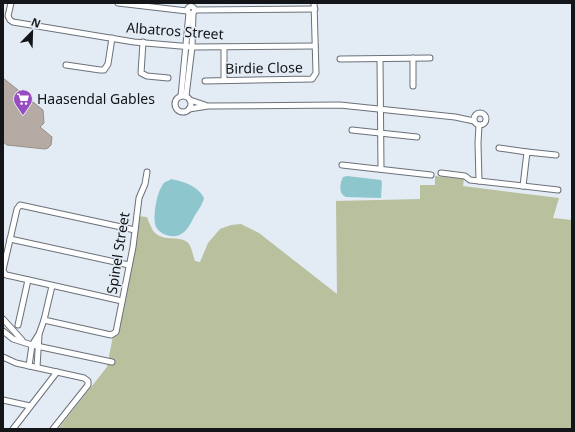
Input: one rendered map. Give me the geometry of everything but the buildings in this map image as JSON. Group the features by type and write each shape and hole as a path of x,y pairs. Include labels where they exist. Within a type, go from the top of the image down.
{"street":[{"name":"Albatros Street","path":"11,3 8,16 13,22 112,38 189,46 315,46"},
{"path":"118,3 191,8 314,9"},
{"path":"314,3 315,46"},
{"path":"189,109 191,104 186,97 191,8"},
{"path":"66,65 104,70 108,64 112,38"},
{"path":"143,42 141,72 147,76 168,78"},
{"path":"224,46 224,80"},
{"name":"Birdie Close","path":"206,81 312,79 316,73 315,46"},
{"path":"380,58 381,169"},
{"path":"413,58 413,86"},
{"path":"340,59 430,58"},
{"path":"208,106 186,97 176,100 176,107 182,112 189,109 208,106 333,104 474,119 479,125 479,181"},
{"path":"474,119 480,113 484,115 485,122 479,125"},
{"path":"352,130 418,137"},
{"path":"499,148 556,155"},
{"path":"523,186 527,152"},
{"path":"342,164 431,175"},
{"name":"Spinel Street","path":"44,320 111,335 116,332 129,265 139,198 145,184 147,172"},
{"path":"441,173 465,176 470,180 558,190"},
{"path":"122,301 6,275 3,270 17,209 20,205 135,230"},
{"path":"10,239 129,265"},
{"path":"18,326 28,280"},
{"path":"29,366 32,345 39,334 44,320 52,286"},
{"path":"3,320 24,342"},
{"path":"3,331 13,339 32,345 112,362"},
{"path":"37,367 39,334"},
{"path":"3,357 16,363 84,378 88,382 88,385 53,429"},
{"path":"13,429 57,372"},
{"path":"3,400 30,406"}],"green space":[{"path":"435,176 464,179 463,186 559,198 553,218 572,220 572,429 58,429 107,367 136,216 147,217 154,232 158,235 186,241 190,246 195,261 200,262 208,243 220,229 231,225 241,224 259,233 337,294 336,201 420,199 420,185 435,185"}],"water":[{"path":"347,176 381,180 381,198 343,196 341,191 341,182 343,177"},
{"path":"171,179 194,187 204,198 201,206 187,229 183,233 175,236 164,234 158,230 155,222 155,210 160,191 165,182"}],"place":[{"name":"Haasendal Gables","path":"23,116"}]}
